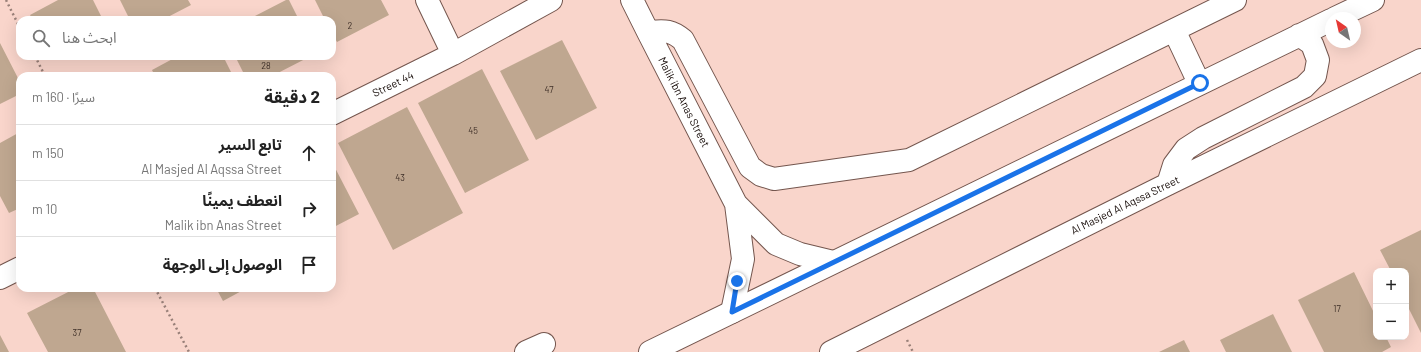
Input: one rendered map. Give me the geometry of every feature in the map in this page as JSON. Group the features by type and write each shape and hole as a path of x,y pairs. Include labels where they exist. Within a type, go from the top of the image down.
{"main road":[{"path":"427,0 453,54"},
{"name":"Street 44","path":"336,112 453,54 551,0"},
{"name":"Malik ibn Anas Street","path":"632,0 736,204 776,244 800,254 833,262"},
{"path":"648,32 667,30 676,34 683,40 750,167 761,175 774,179 909,160 1236,0"},
{"path":"1348,12 1373,0"},
{"path":"650,352 1325,23"},
{"path":"1174,30 1200,83"},
{"path":"1168,184 1174,165 1186,149 1203,138 1304,87 1315,76 1318,60 1316,54 1312,44 1299,35"},
{"name":"Al Masjed Al Aqssa Street","path":"831,352 1421,60"},
{"name":"Malik ibn Anas Street","path":"732,312 743,259 736,204"},
{"path":"0,278 16,270"}],"path":[{"path":"6,0 16,20"},
{"path":"37,60 43,72"},
{"path":"157,292 189,352"}],"building":[{"path":"58,0 93,0 101,16 31,16"},
{"path":"120,0 188,0 191,5 170,16 128,16"},
{"path":"286,0 289,0 297,16 255,16"},
{"path":"315,0 381,0 389,15 337,42 336,16 323,16"},
{"path":"562,40 597,108 536,140 500,71"},
{"path":"0,43 16,74 16,96 0,104"},
{"path":"171,60 225,60 231,72 153,72 152,70"},
{"path":"237,60 303,60 280,72 243,72"},
{"path":"482,69 529,160 465,193 418,103"},
{"path":"407,107 463,213 393,250 338,143"},
{"path":"16,134 16,210 9,213 0,196 0,143"},
{"path":"336,170 359,214 336,226"},
{"path":"1421,230 1421,333 1409,309 1409,268 1389,268 1380,250"},
{"path":"1354,272 1373,311 1373,340 1388,340 1391,347 1382,352 1324,352 1298,300"},
{"path":"68,292 95,292 126,352 48,352 27,313"},
{"path":"218,292 240,292 223,301"},
{"path":"1273,314 1292,352 1226,352 1220,340"},
{"path":"0,335 9,352 0,352"},
{"path":"1184,340 1190,352 1159,352"}],"route":[{"path":"737,281 732,312 1200,83"}]}
